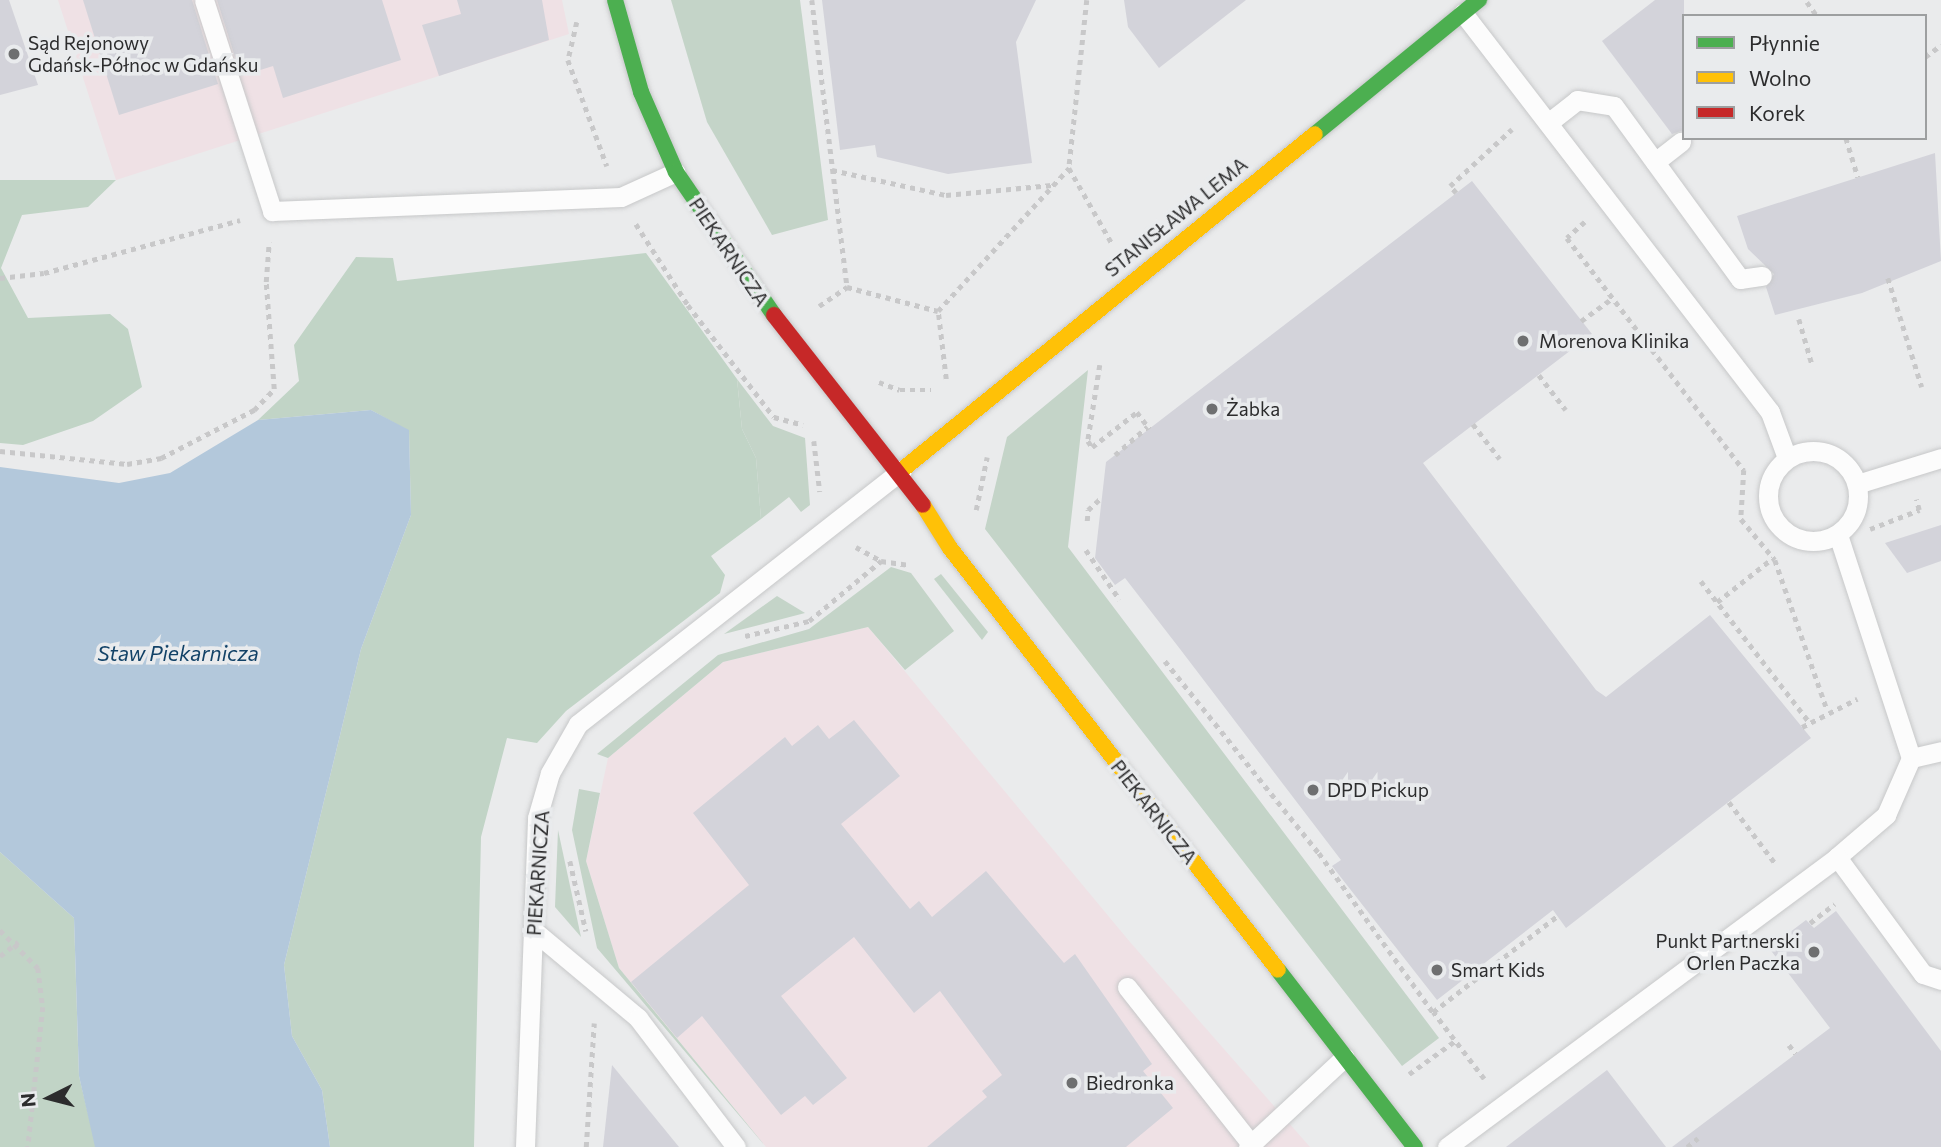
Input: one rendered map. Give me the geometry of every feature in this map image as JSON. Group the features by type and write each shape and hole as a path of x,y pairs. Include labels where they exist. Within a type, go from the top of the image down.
{"street":[{"name":"PIEKARNICZA","path":"615,0 641,92 676,172 819,377 902,471 950,548 1415,1147"},
{"name":"STANISŁAWA LEMA","path":"902,471 1479,0"}],"lane":[{"path":"204,0 272,211 621,197 676,172"},
{"path":"1463,13 1770,412 1787,458"},
{"path":"1548,123 1577,100 1597,100 1614,106 1740,279 1762,276"},
{"path":"1655,162 1681,142"},
{"path":"1829,453 1857,484 1856,512 1838,535 1800,539 1771,514 1769,483 1787,458 1829,453"},
{"path":"1857,484 1941,458"},
{"name":"PIEKARNICZA","path":"525,1147 537,818 550,773 578,724 902,471"},
{"path":"1447,1147 1837,857 1886,814 1911,758 1838,535"},
{"path":"1911,758 1941,751"},
{"path":"1837,857 1923,974 1941,980"},
{"path":"534,931 638,1018 736,1147"},
{"path":"1127,987 1249,1146 1345,1057"}],"path":[{"path":"812,0 847,287"},
{"path":"1087,0 1069,168 1115,249"},
{"path":"1807,2 1815,14"},
{"path":"577,8 568,60 621,197 688,305 774,417 812,428 821,501"},
{"path":"1456,193 1450,186 1519,121"},
{"path":"1847,140 1858,177"},
{"path":"876,379 900,390 924,393 946,385 938,311 1069,168"},
{"path":"832,170 946,195 1053,185"},
{"path":"0,451 127,464 161,458 254,410 274,389 266,282 272,211"},
{"path":"1591,217 1567,238 1744,470 1741,519 1773,558 1827,709"},
{"path":"0,278 44,273 233,222"},
{"path":"1888,278 1922,387"},
{"path":"819,306 847,287 938,311"},
{"path":"811,296 827,317"},
{"path":"1581,321 1613,298"},
{"path":"1799,319 1812,364"},
{"path":"1099,374 1092,447 1137,412 1149,428 1115,456"},
{"path":"1539,375 1566,410"},
{"path":"1473,424 1500,459"},
{"path":"1087,521 1088,510 1102,496"},
{"path":"1086,550 1120,600"},
{"path":"1717,602 1773,558"},
{"path":"737,638 809,621 881,561"},
{"path":"1701,581 1809,722"},
{"path":"1165,661 1319,853 1503,1105"},
{"path":"1802,727 1827,709 1888,688"},
{"path":"569,853 593,981 586,1147"},
{"path":"1810,923 1840,900"},
{"path":"1433,1012 1558,916"},
{"path":"0,930 18,942 38,968 43,1007 27,1147"},
{"path":"0,956 18,942"},
{"path":"1399,1081 1455,1041"},
{"path":"1789,1045 1796,1054"},
{"path":"1687,1147 1698,1138"}],"shaded area":[{"path":"58,0 562,0 569,34 116,180"},
{"path":"868,627 1130,942 1310,1147 766,1147 619,968 586,861 608,758 723,662"}],"green space":[{"path":"671,0 800,0 828,220 772,235 707,122"},
{"path":"0,180 116,180 88,207 22,215 1,268 28,318 110,314 128,329 142,387 93,421 23,445 0,443"},
{"path":"646,253 737,379 742,429 756,458 761,519 711,556 725,575 720,593 566,711 537,743 507,738 481,837 474,1147 330,1147 322,1090 292,1036 284,965 361,649 411,515 409,431 371,410 258,420 299,381 294,345 356,257 393,258 397,281"},
{"path":"1088,370 1068,547 1439,1038 1402,1066 985,529 1007,437"},
{"path":"737,379 773,426 805,438 810,505 801,512 789,497 761,519 756,458 742,429"},
{"path":"891,567 911,573 954,631 905,670 868,627 723,662 608,758 597,754 718,655 809,629"},
{"path":"941,574 988,632 982,640 934,579"},
{"path":"777,596 805,613 724,634"},
{"path":"579,789 600,793 586,861 619,968 766,1147 597,948 572,830"},
{"path":"558,830 581,937 555,907"},
{"path":"0,852 74,918 79,1076 96,1147 0,1147"}],"water":[{"name":"Staw Piekarnicza","path":"371,410 409,430 411,515 361,649 284,965 292,1036 322,1090 330,1147 95,1147 79,1076 74,918 0,852 0,467 119,483 170,473 258,420"}],"building":[{"name":"Sąd Rejonowy Gdańsk-Północ w Gdańsku","path":"0,0 9,0 38,85 0,95"},
{"path":"83,0 192,0 218,84 119,115"},
{"path":"217,0 382,0 401,60 283,98 273,66 241,76"},
{"path":"457,0 542,0 549,40 439,76 422,25 461,14"},
{"path":"822,0 1036,0 1016,42 1032,163 948,174 877,157 875,145 840,150"},
{"path":"1124,0 1246,0 1159,68 1128,27"},
{"path":"1655,0 1684,0 1682,131 1672,134 1602,41"},
{"path":"1935,153 1941,261 1862,293 1775,315 1766,287 1774,274 1748,249 1737,216"},
{"path":"1472,181 1592,334 1423,463 1596,690 1606,697 1710,615 1811,738 1566,928 1553,910 1437,1000 1332,866 1341,860 1180,649 1125,578 1115,585 1095,558 1106,462"},
{"path":"1941,525 1941,561 1907,573 1885,543"},
{"path":"854,720 900,776 841,824 910,909 919,901 932,917 986,871 1064,963 1075,954 1152,1064 1143,1071 1173,1108 1126,1147 927,1147 987,1097 982,1091 1002,1075 940,991 914,1013 854,937 781,996 847,1078 813,1105 805,1096 781,1115 702,1016 677,1038 631,982 749,885 693,813 785,737 792,746 818,725 829,739"},
{"path":"1836,911 1941,1051 1941,1147 1672,1147 1830,1028 1769,948 1806,920 1814,928"},
{"path":"612,1065 679,1147 603,1147"},
{"path":"1607,1070 1666,1147 1506,1147"}],"traffic: fast":[{"path":"615,0 641,92 676,172 774,315"},
{"path":"1315,134 1479,0"},
{"path":"1278,970 1415,1147"}],"traffic: slow":[{"path":"902,470 1315,134"},
{"path":"923,505 950,548 1278,970"}],"traffic: jam":[{"path":"774,315 923,505"}],"place":[{"name":"Sąd Rejonowy Gdańsk-Północ w Gdańsku","path":"14,54"},
{"name":"Morenova Klinika","path":"1523,341"},
{"name":"Żabka","path":"1212,409"},
{"name":"DPD Pickup","path":"1313,790"},
{"name":"Punkt Partnerski Orlen Paczka","path":"1814,952"},
{"name":"Smart Kids","path":"1437,970"},
{"name":"Biedronka","path":"1072,1083"}]}
